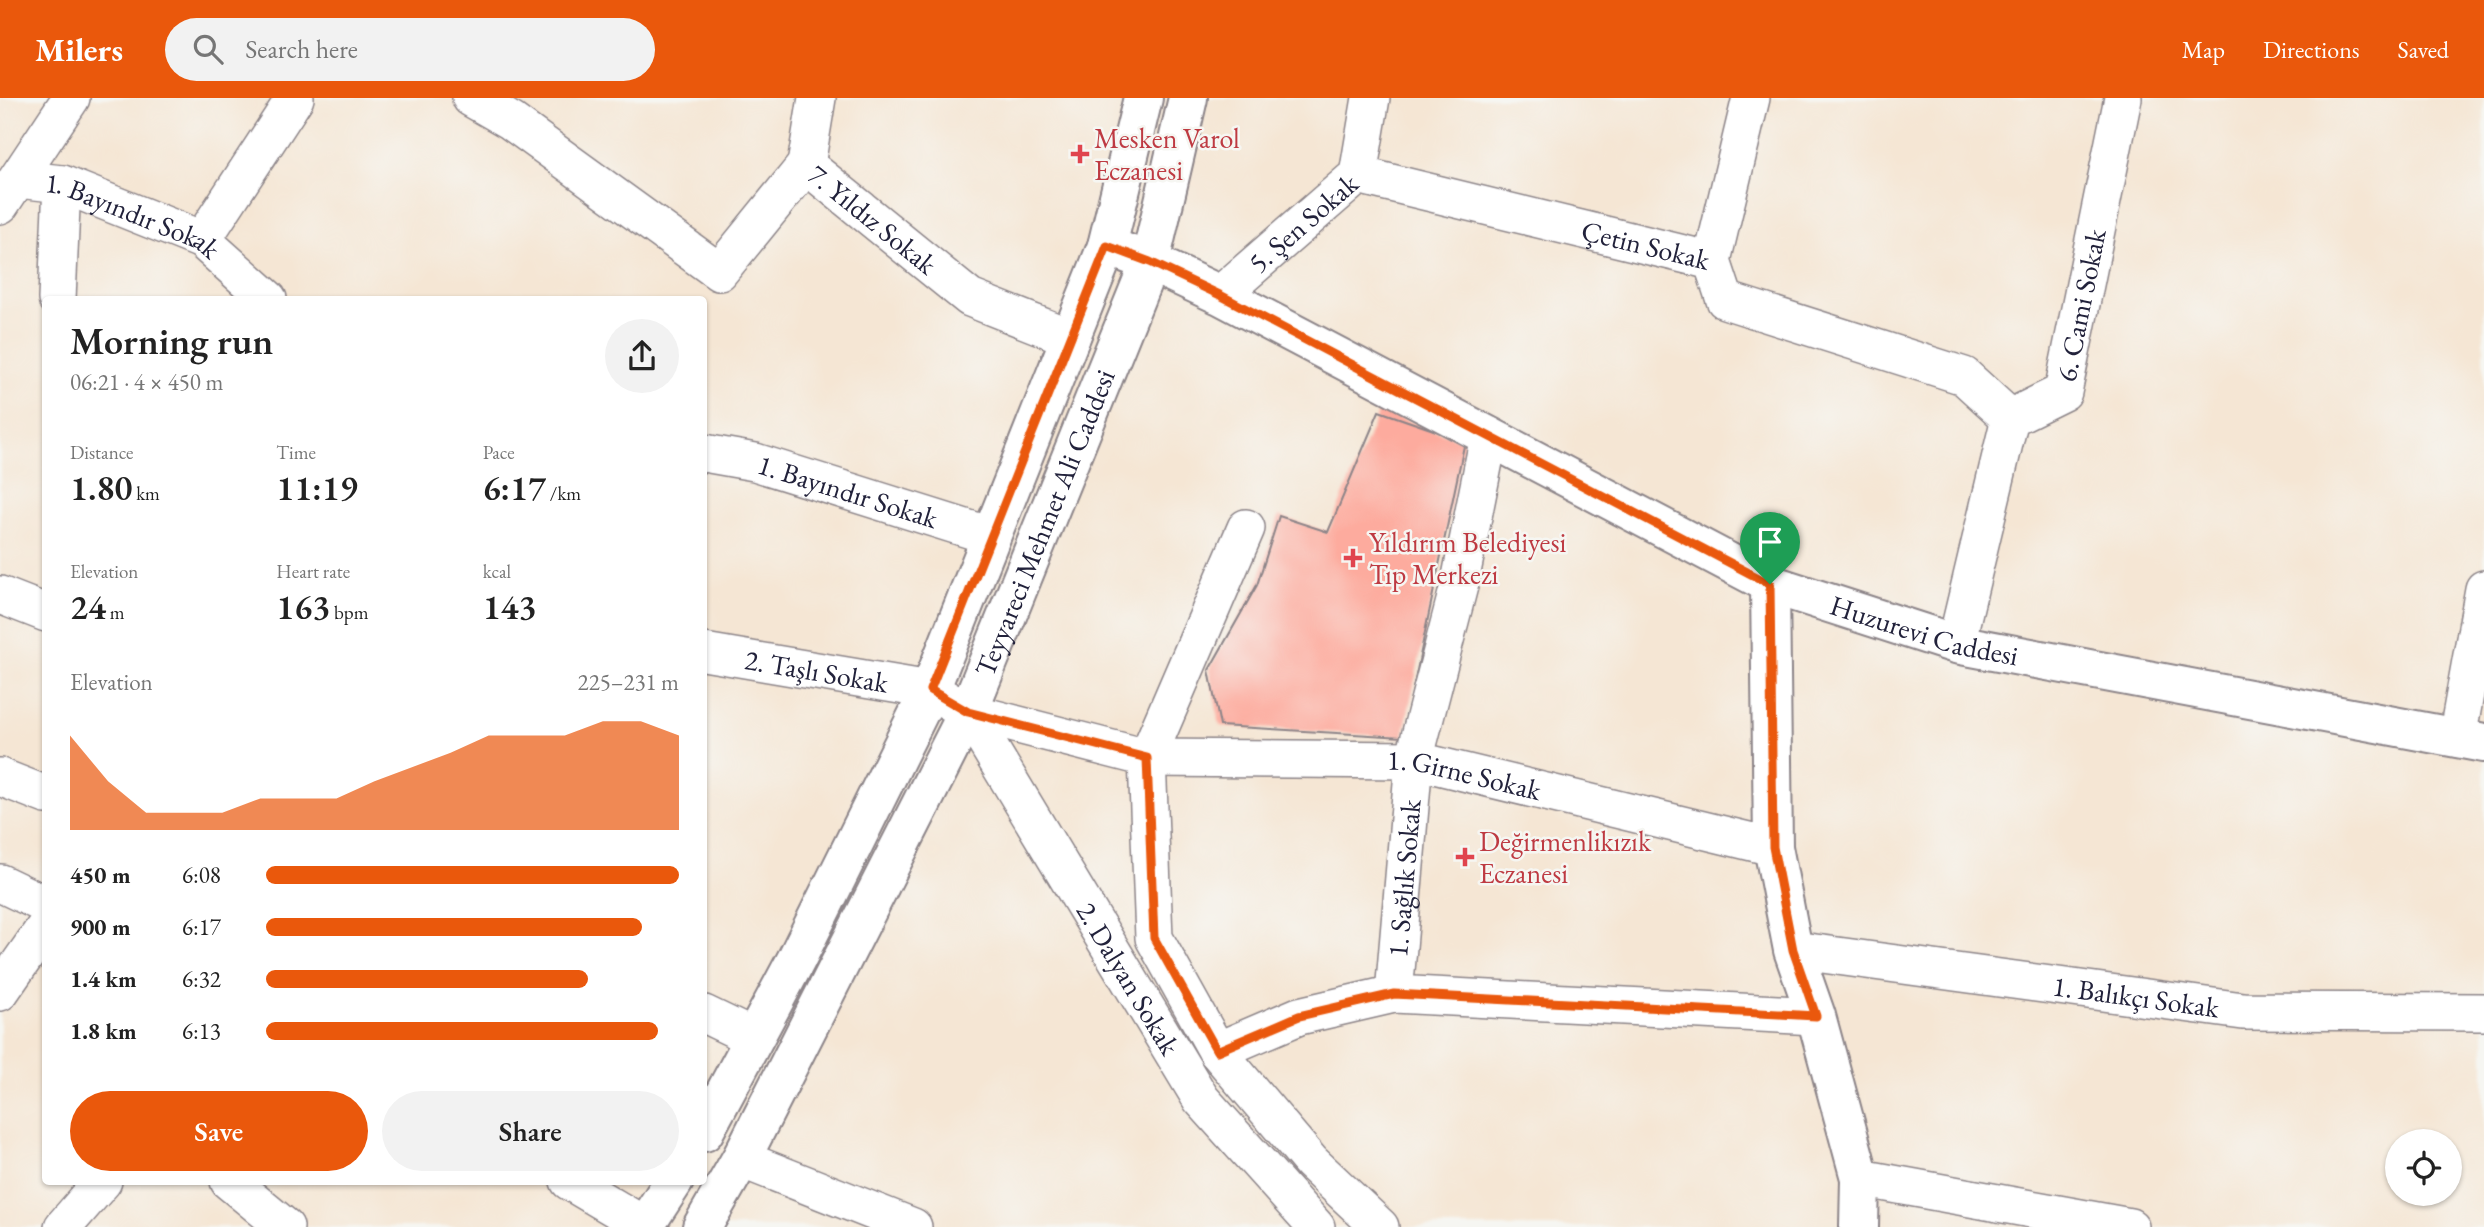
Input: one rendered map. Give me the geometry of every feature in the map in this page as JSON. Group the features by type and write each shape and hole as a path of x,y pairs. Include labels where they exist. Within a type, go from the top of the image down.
{"main road":[{"name":"Teyyareci Mehmet Ali Caddesi","path":"707,1126 796,960 930,690 1107,246 1143,98"},
{"name":"Teyyareci Mehmet Ali Caddesi","path":"702,1227 741,1158 968,712 1150,262 1188,98"},
{"name":"Huzurevi Caddesi","path":"1107,246 1150,262 1220,295 1770,584 1956,645 2471,741"},
{"path":"1770,584 1773,847 1793,950 1816,1016 1860,1178 1859,1227"},
{"path":"644,1226 671,1185"}],"street":[{"path":"9,192 71,98"},
{"path":"201,240 295,98"},
{"name":"7. Yıldız Sokak","path":"471,98 511,121 719,272 806,165 970,298 1071,338"},
{"path":"806,165 817,98"},
{"name":"5. Şen Sokak","path":"1220,295 1358,175 1371,98"},
{"path":"1712,261 1751,98"},
{"name":"6. Cami Sokak","path":"2010,418 2063,392 2123,98"},
{"name":"Çetin Sokak","path":"1358,175 1712,261 1725,300 1964,376 2010,418"},
{"path":"57,296 62,184"},
{"name":"1. Bayındır Sokak","path":"9,192 62,184 201,240 265,296"},
{"path":"1956,645 2010,418"},
{"name":"1. Sağlık Sokak","path":"1394,994 1414,760 1460,582 1489,436"},
{"name":"1. Bayındır Sokak","path":"707,454 755,463 991,537"},
{"path":"1147,758 1246,528"},
{"path":"2471,741 2484,589"},
{"path":"0,595 42,603"},
{"name":"2. Taşlı Sokak","path":"707,653 930,690"},
{"name":"2. Dalyan Sokak","path":"930,690 968,712 1147,758 1154,938 1217,1051 1311,1162 1380,1227"},
{"name":"2. Dalyan Sokak","path":"968,712 1201,1099 1316,1227"},
{"name":"1. Girne Sokak","path":"1147,758 1414,760 1773,847"},
{"path":"0,777 42,793"},
{"path":"0,883 42,903"},
{"path":"0,992 42,932"},
{"name":"1. Balıkçı Sokak","path":"1793,950 2243,1011 2484,1013"},
{"path":"1217,1051 1299,1016 1394,994 1816,1016"},
{"path":"707,1015 754,1038"},
{"path":"741,1158 913,1227"},
{"path":"1860,1178 2130,1227"},
{"path":"63,1227 100,1185"},
{"path":"234,1185 281,1226"},
{"path":"576,1185 644,1226"}],"building":[{"name":"Yıldırım Belediyesi Tıp Merkezi","path":"1379,411 1465,441 1403,737 1220,726 1209,670 1257,585 1279,516 1328,532"}],"place":[{"name":"Mesken Varol Eczanesi","path":"1080,154"},
{"name":"Yıldırım Belediyesi Tıp Merkezi","path":"1353,558"},
{"name":"Değirmenlikızık Eczanesi","path":"1465,857"}],"route":[{"path":"1107,246 1150,262 1220,295 1770,584 1773,847 1793,950 1816,1016 1394,994 1299,1016 1217,1051 1154,938 1147,758 968,712 930,690 1107,246"}]}
